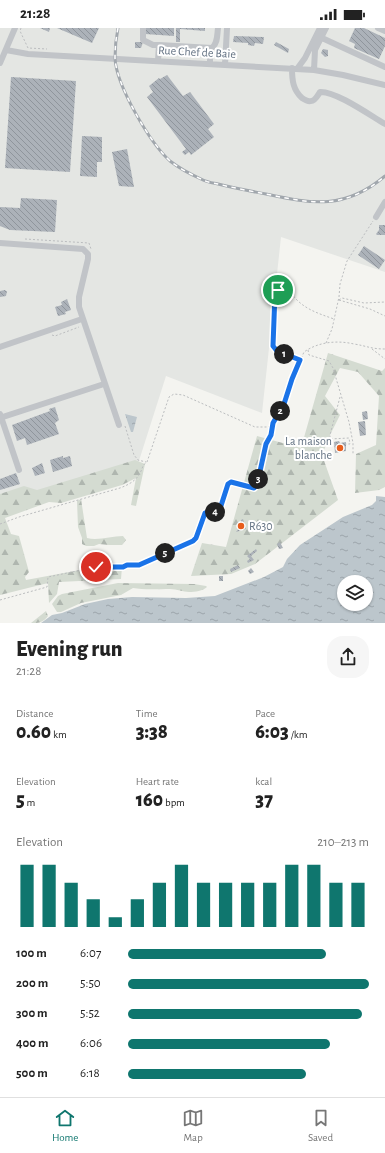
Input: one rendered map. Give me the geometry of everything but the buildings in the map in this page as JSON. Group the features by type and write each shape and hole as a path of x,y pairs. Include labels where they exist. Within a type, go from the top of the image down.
{"street":[{"path":"0,63 15,28"},
{"path":"143,28 143,40 153,45 210,48 215,46 218,28"},
{"path":"225,65 227,28"},
{"path":"320,28 305,58 295,68 292,79 295,90 310,102 313,101 320,92 340,98 385,124"},
{"path":"314,70 315,50 326,28"},
{"path":"378,28 385,31"},
{"path":"322,38 385,67"},
{"path":"158,61 159,45"},
{"path":"210,48 210,64"},
{"name":"Rue Chef de Baie","path":"6,50 28,54 295,68 343,75 385,85"},
{"path":"376,217 385,202"},
{"path":"0,243 83,249 88,254 79,297 79,307 119,425"},
{"path":"0,347 82,319"},
{"path":"19,470 0,417 104,384"}],"path":[{"path":"21,28 20,31 28,48 47,49"},
{"path":"326,343 332,329 339,300 340,284 347,261 376,217"},
{"path":"300,360 277,351 273,346 275,293 278,290 278,286 284,286 295,298 313,312 334,319"},
{"path":"339,300 342,298 364,303 385,302"},
{"path":"339,300 385,316"},
{"path":"0,600 47,587 48,577 96,567 123,567 127,565 139,565 193,541 196,538 205,513 210,511 219,512 228,484 231,482 254,488 257,485 266,444 271,435 273,423 284,404 300,360 308,350 326,343 335,342 353,344 371,349 385,349"},
{"path":"371,349 385,359"},
{"path":"308,350 309,355 329,361 333,368 350,429 353,443 353,454"},
{"path":"0,524 130,484 140,474 143,464 147,462 169,396 174,394 183,395 255,427 268,427 273,423"},
{"path":"340,396 330,439 349,438 350,444 346,444"}],"shaded area":[{"path":"0,28 385,28 385,272 281,237 262,413 166,376 137,467 0,511"}],"green space":[{"path":"328,353 382,371 385,368 385,487 379,490 355,493 356,454 376,445 379,396 358,372 340,368 325,396 340,415 322,455 338,500 255,564 231,574 191,576 202,543 226,547 257,436 301,448"},
{"path":"135,460 145,464 136,506 131,505 136,478 122,485 61,503 49,502 5,518 11,534 19,536 29,572 25,577 26,580 96,567 122,567 121,579 59,582 57,594 49,603 48,583 0,595 0,494 24,486 37,490"},
{"path":"81,499 87,538 96,539 123,536 126,540 122,545 99,544 94,546 86,546 82,544 82,538 78,527 77,501"},
{"path":"118,583 194,584 207,587 201,590 189,592 173,589 133,588 121,595 81,603 61,612 57,612 52,604 58,596 62,594"},
{"path":"46,611 48,616 44,620 38,623 31,623"}],"water":[{"path":"125,414 137,417 133,432 131,432"},
{"path":"376,496 385,497 385,623 41,623 52,615 62,613 85,604 108,599 132,597 186,598 215,596 264,577 283,567 287,559 300,545 343,517 372,505 376,501"}],"railway":[{"path":"118,28 115,58 117,69 121,83 135,113 162,153 170,161 185,171 210,182 314,202 328,202 356,195 385,176"}],"place":[{"name":"La maison blanche","path":"340,448"},
{"name":"R630","path":"241,526"}],"route":[{"path":"96,567 123,567 127,565 139,565 193,541 196,538 205,513 210,511 217,513 219,512 228,484 231,482 254,488 257,485 266,444 271,435 273,423 284,404 300,360 277,351 273,346 275,293 278,290"}]}
